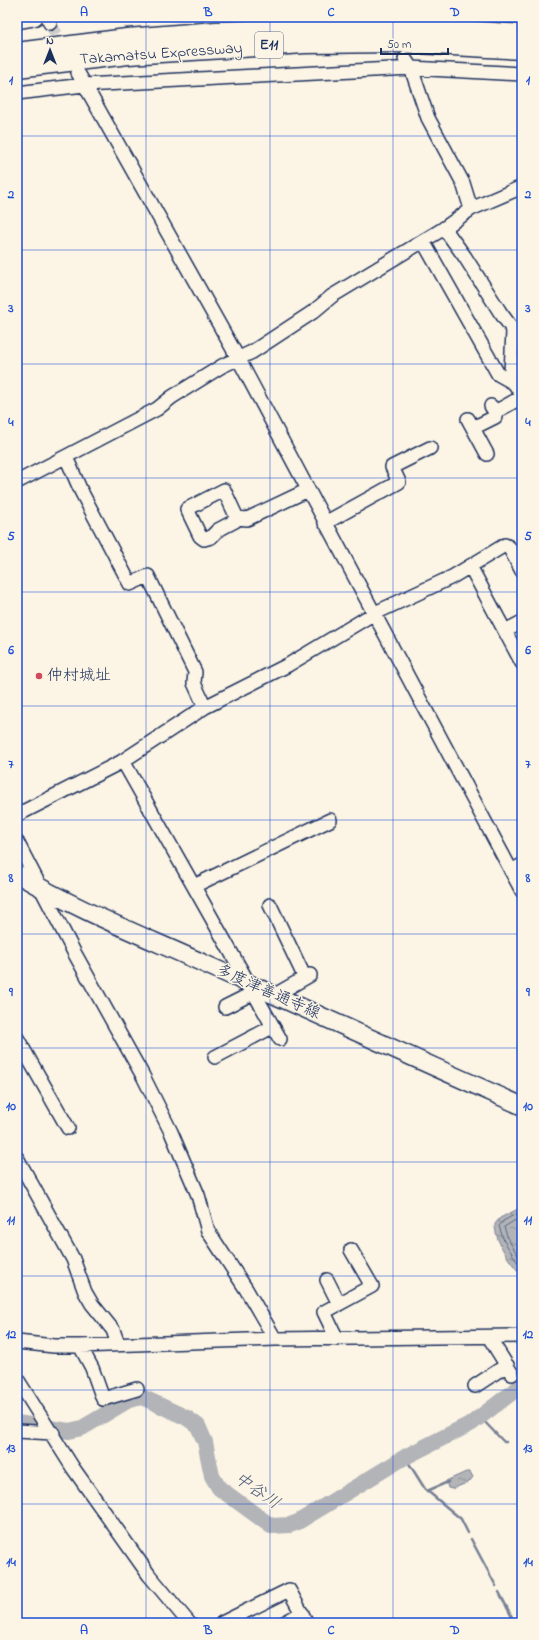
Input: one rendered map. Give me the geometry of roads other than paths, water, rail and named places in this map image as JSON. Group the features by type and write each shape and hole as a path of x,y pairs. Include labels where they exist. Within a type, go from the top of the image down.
{"highway":[{"name":"Takamatsu Expressway","path":"17,52 127,39 216,32 397,26 522,35"},
{"name":"Takamatsu Expressway","path":"17,67 128,54 305,43 399,42 522,49"}],"main road":[{"path":"17,20 34,17"},
{"name":"多度津善通寺線","path":"17,874 40,888 104,921 250,988 274,995 522,1106"}],"street":[{"path":"17,93 84,85 408,63 522,74"},
{"path":"408,63 428,118 463,183 471,209"},
{"path":"78,73 238,358 373,614 517,868 522,891"},
{"path":"17,482 157,409 172,397 222,366 252,352 312,312 332,296 444,228 471,209 522,187"},
{"path":"444,228 465,257 513,332 522,342"},
{"path":"423,241 498,374 507,374 522,365"},
{"path":"487,454 471,423 495,417 493,409 522,396 507,374 513,332"},
{"path":"325,523 399,482 392,467 430,448"},
{"path":"66,457 81,491 130,584 148,576 195,672 194,683 205,707"},
{"path":"237,518 247,519 308,490"},
{"path":"17,816 122,761 205,707 288,664 373,614 452,577 506,545 509,547 522,571"},
{"path":"470,566 522,663"},
{"path":"505,632 522,622"},
{"path":"122,761 194,886 272,1027 280,1038"},
{"path":"194,886 330,820"},
{"path":"17,842 40,888 143,1076 168,1125 198,1195 208,1231 246,1289 275,1339"},
{"path":"270,905 281,940 307,977 274,995"},
{"path":"225,1007 250,988"},
{"path":"215,1057 231,1043 272,1027"},
{"path":"17,1038 68,1128"},
{"path":"17,1158 73,1259 85,1292 92,1304 114,1330 118,1344"},
{"path":"337,1339 324,1312 372,1286 351,1250"},
{"path":"327,1280 339,1304"},
{"path":"17,1342 54,1346 80,1346 275,1339 522,1336"},
{"path":"475,1386 510,1369 489,1337"},
{"path":"80,1346 92,1368 103,1399 136,1389"},
{"path":"17,1379 53,1433 73,1468 150,1575 189,1623"},
{"path":"17,1431 53,1433"},
{"path":"222,1623 289,1590 305,1618 284,1623"}],"water":[{"path":"522,1207 522,1275 500,1245 495,1224 500,1218"},
{"path":"466,1472 470,1472 473,1477 469,1482 452,1489 448,1488 446,1481"}],"waterway":[{"name":"中谷川","path":"17,1423 69,1431 82,1428 129,1400 142,1397 187,1418 198,1426 205,1442 212,1476 219,1488 271,1526 290,1525 298,1522 405,1457 472,1423 522,1385"},
{"path":"480,1417 504,1442 506,1442"},
{"path":"405,1457 425,1489 461,1519 468,1533"},
{"path":"427,1491 448,1482"},
{"path":"471,1539 496,1586"},
{"path":"499,1592 515,1623"}],"tunnel":[{"path":"50,23 66,52"}],"place":[{"name":"仲村城址","path":"39,676"}]}
